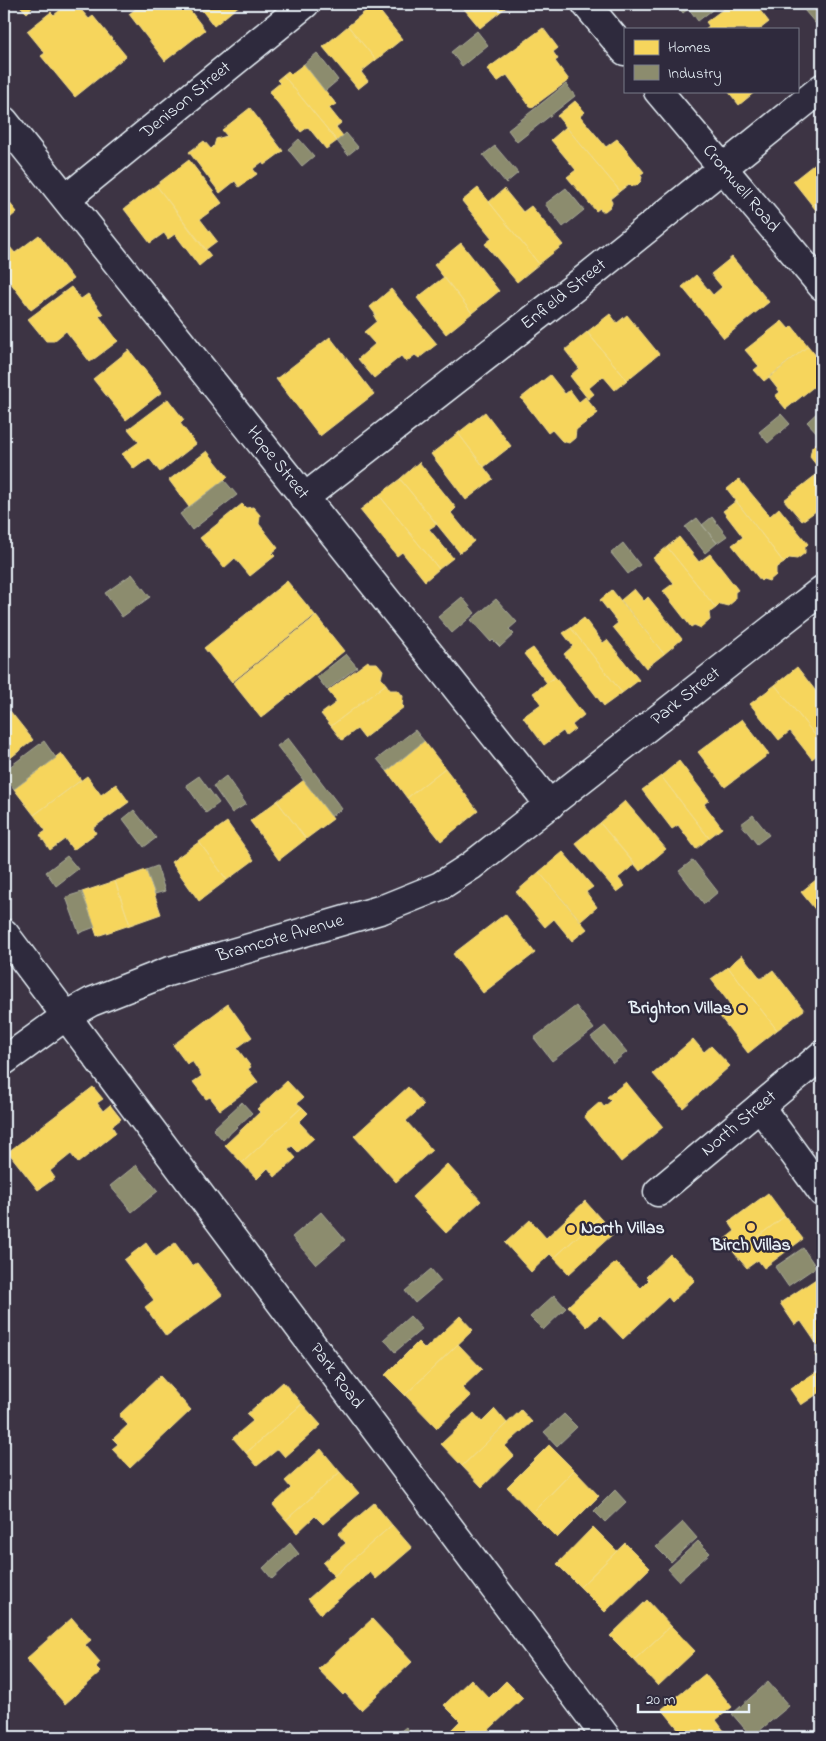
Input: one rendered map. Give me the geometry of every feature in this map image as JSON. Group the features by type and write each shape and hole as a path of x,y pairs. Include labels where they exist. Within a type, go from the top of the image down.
{"street":[{"name":"Denison Street","path":"67,198 305,4"},
{"path":"586,4 624,50"},
{"name":"Enfield Street","path":"304,498 723,169 822,88"},
{"name":"Cromwell Road","path":"659,92 822,286"},
{"name":"Hope Street","path":"4,121 550,805"},
{"name":"Park Street","path":"550,805 822,590"},
{"name":"Bramcote Avenue","path":"4,1061 66,1016 91,1002 167,972 383,909 419,896 440,886 471,866 550,805"},
{"name":"Park Road","path":"4,932 606,1737"},
{"name":"North Street","path":"658,1192 822,1055"},
{"path":"760,1107 822,1192"}],"building: Homes":[{"path":"18,4 35,4 27,13"},
{"path":"68,4 76,4 89,19 93,16 126,56 75,97 41,56 45,53 27,31 51,12 54,15"},
{"path":"142,4 185,4 205,30 165,61 129,14"},
{"path":"197,4 241,4 214,26"},
{"path":"374,4 402,39 376,60 348,26"},
{"path":"460,4 510,4 480,28"},
{"path":"730,4 740,4 744,9 755,4 769,22 761,28 706,28 709,26 706,22"},
{"path":"348,26 376,60 361,72 368,81 358,89 323,47"},
{"path":"543,28 558,48 553,52 558,59 555,61 569,80 531,108 507,75 497,82 487,69"},
{"path":"304,64 336,104 329,108 341,123 336,127 343,136 337,141 283,75 288,71 291,74"},
{"path":"283,75 337,141 326,149 308,127 301,132 269,92 280,83 277,80"},
{"path":"729,92 755,92 739,105"},
{"path":"575,101 585,112 580,116 606,147 617,139 644,172 640,175 642,177 641,181 636,186 629,184 620,191 557,116"},
{"path":"250,108 283,151 264,165 262,162 253,169 257,174 239,187 235,181 220,193 189,152 204,141 211,149 216,139 227,136 222,130"},
{"path":"566,127 620,191 610,199 612,202 611,206 605,211 601,211 600,208 596,211 567,177 576,170 551,140"},
{"path":"822,158 822,197 812,205 793,181"},
{"path":"189,160 222,203 200,219 217,241 205,250 156,185"},
{"path":"156,185 211,256 199,266 175,234 168,239 164,233 150,243 124,209"},
{"path":"478,188 539,264 517,282 485,244 492,238 462,201"},
{"path":"504,189 523,212 531,206 563,245 539,264 489,202"},
{"path":"4,196 17,212 4,223"},
{"path":"822,197 822,218 812,205"},
{"path":"39,235 73,279 31,310 4,274 4,250 9,246 15,253"},
{"path":"461,243 499,291 472,313 434,265"},
{"path":"732,257 769,302 724,338 682,287 696,275 713,295 722,287 711,274"},
{"path":"444,277 472,313 446,334 417,298"},
{"path":"71,287 81,299 88,294 103,314 99,316 118,341 90,362 66,331 54,341 46,341 28,319"},
{"path":"391,289 437,344 419,358 415,355 406,362 401,356 374,378 358,359 375,344 364,332 377,321 374,316 376,315 370,307"},
{"path":"610,314 617,323 627,315 659,354 627,380 587,332"},
{"path":"782,321 789,329 792,326 808,346 764,381 754,370 759,366 745,350"},
{"path":"587,332 627,380 615,390 603,376 589,388 594,394 588,399 570,376 579,368 565,350"},
{"path":"330,337 374,394 320,436 276,379"},
{"path":"808,346 822,363 819,365 822,368 822,380 786,409 775,396 780,392 769,378"},
{"path":"129,350 162,392 126,420 93,379"},
{"path":"550,375 565,394 570,390 579,402 585,397 598,413 576,430 575,438 569,443 562,441 552,430 548,433 521,398"},
{"path":"168,399 184,420 180,423 196,444 160,472 149,458 134,469 122,454 139,442 128,429"},
{"path":"485,412 511,446 484,467 458,433"},
{"path":"458,433 493,479 466,500 431,454"},
{"path":"819,441 822,444 822,519 816,511 802,521 784,500 821,471 810,457 812,447"},
{"path":"207,451 228,477 189,507 169,480"},
{"path":"419,462 456,508 451,513 474,541 460,553 400,479"},
{"path":"400,479 437,524 429,529 453,558 439,569 379,495"},
{"path":"739,479 770,516 779,508 808,544 805,547 805,553 797,559 789,558 784,563 727,489"},
{"path":"379,495 439,569 425,581 402,552 397,556 360,510"},
{"path":"736,501 784,563 776,568 776,575 769,581 763,579 761,581 732,545 743,537 723,511"},
{"path":"242,504 246,508 253,507 260,515 259,524 278,548 272,553 275,556 250,576 235,558 224,568 200,538"},
{"path":"679,537 699,562 710,554 738,590 735,592 735,600 728,606 720,604 716,608 667,547"},
{"path":"667,547 716,608 709,613 710,620 701,628 694,625 691,627 663,591 674,583 653,558"},
{"path":"287,581 315,615 232,682 204,648"},
{"path":"634,589 644,601 648,597 682,639 664,654 621,600"},
{"path":"612,590 664,654 646,668 613,627 618,623 600,600"},
{"path":"316,616 344,651 261,718 233,683"},
{"path":"584,618 603,643 607,640 639,680 622,693 571,628"},
{"path":"571,628 622,693 604,706 564,654 573,646 563,633"},
{"path":"533,648 555,677 547,683 524,654"},
{"path":"368,661 369,663 377,663 383,670 381,678 386,684 331,726 321,714 337,702 328,691"},
{"path":"797,667 822,699 822,706 817,710 822,717 822,744 775,685"},
{"path":"555,677 584,715 572,725 575,729 566,736 563,731 544,745 523,717 541,704 533,693"},
{"path":"386,684 390,690 398,690 403,696 402,705 404,707 364,738 357,729 342,740 331,726"},
{"path":"775,685 822,744 822,751 812,759 790,731 779,740 750,704"},
{"path":"10,711 33,740 4,763 4,716"},
{"path":"742,719 769,754 725,787 698,752"},
{"path":"424,741 445,768 407,798 387,771"},
{"path":"61,753 81,780 34,815 14,789"},
{"path":"679,761 709,800 704,804 722,828 709,838 661,776"},
{"path":"445,768 478,811 441,841 407,798"},
{"path":"87,776 101,795 116,784 129,802 93,828 96,833 73,850 65,839 50,850 40,835 46,831 34,815"},
{"path":"661,776 709,838 696,849 678,825 672,829 642,790"},
{"path":"304,780 333,819 306,839 277,801"},
{"path":"277,801 306,839 279,860 250,821"},
{"path":"625,801 666,849 640,871 600,823"},
{"path":"227,822 254,860 227,880 199,842"},
{"path":"600,823 635,864 618,878 625,886 617,892 575,843"},
{"path":"199,842 227,880 199,901 171,862"},
{"path":"563,852 593,887 586,892 597,907 581,921 539,872"},
{"path":"146,870 161,914 130,925 115,881"},
{"path":"539,872 587,929 572,941 554,919 545,927 516,892"},
{"path":"822,875 822,918 801,892"},
{"path":"115,881 130,925 97,936 82,892"},
{"path":"505,914 535,953 483,993 453,954"},
{"name":"Brighton Villas","path":"742,955 761,979 773,970 804,1010 777,1030 728,967"},
{"name":"Brighton Villas","path":"728,967 777,1030 748,1053 718,1014 730,1004 711,979"},
{"path":"228,1004 252,1037 237,1048 251,1067 248,1069 258,1082 220,1110 210,1097 206,1099 193,1082 202,1076 192,1061 187,1064 173,1045"},
{"path":"693,1039 704,1052 711,1046 730,1066 683,1108 653,1074"},
{"path":"287,1081 303,1098 297,1103 302,1107 242,1163 225,1145 260,1112 257,1109"},
{"path":"626,1082 663,1127 621,1162 584,1116 600,1102 604,1107 611,1101 607,1097"},
{"path":"93,1087 103,1099 97,1103 103,1111 110,1105 121,1119 112,1126 116,1133 78,1163 71,1154 50,1171 55,1178 38,1190 8,1152"},
{"path":"408,1087 424,1105 406,1121 432,1150 396,1182 354,1136"},
{"path":"302,1107 308,1113 299,1122 314,1138 298,1152 292,1146 288,1149 296,1158 275,1177 268,1168 257,1179 242,1163"},
{"path":"447,1164 481,1201 446,1233 412,1197"},
{"name":"Birch Villas","path":"768,1193 785,1216 735,1254 725,1239 735,1231 729,1222"},
{"name":"North Villas","path":"585,1201 599,1217 554,1258 550,1254 531,1272 505,1243 530,1220 546,1238"},
{"name":"Birch Villas","path":"785,1216 803,1239 764,1268 758,1260 747,1268 735,1254"},
{"name":"North Villas","path":"599,1217 614,1233 569,1274 554,1258"},
{"path":"146,1243 156,1257 175,1243 192,1266 197,1263 222,1295 166,1336 145,1307 154,1300 124,1260"},
{"path":"670,1254 695,1280 672,1302 668,1297 623,1339 600,1315 587,1327 568,1306 616,1262 641,1288 649,1280 646,1277"},
{"path":"822,1275 822,1330 812,1337 801,1321 795,1325 780,1303"},
{"path":"460,1316 473,1330 405,1395 385,1375 418,1342 425,1349"},
{"path":"822,1330 822,1366 815,1355 821,1351 812,1337"},
{"path":"458,1344 482,1369 462,1388 471,1396 437,1428 405,1395"},
{"path":"822,1368 822,1391 801,1405 790,1389"},
{"path":"160,1376 191,1410 130,1468 112,1449 118,1444 113,1439 128,1425 119,1415"},
{"path":"283,1382 302,1404 246,1453 233,1438 253,1421 247,1414"},
{"path":"302,1404 321,1425 285,1457 278,1449 257,1466 246,1453"},
{"path":"495,1409 507,1423 462,1466 441,1444 474,1413 482,1422"},
{"path":"521,1410 532,1422 505,1446 514,1456 482,1487 462,1466"},
{"path":"549,1445 574,1470 532,1513 507,1487"},
{"path":"321,1449 340,1472 286,1520 273,1505 291,1488 285,1481"},
{"path":"574,1470 599,1496 557,1538 532,1513"},
{"path":"340,1472 359,1493 323,1524 315,1516 297,1533 286,1520"},
{"path":"374,1503 392,1525 334,1576 323,1563 346,1543 338,1534"},
{"path":"392,1525 412,1548 376,1579 370,1572 321,1614 308,1599"},
{"path":"593,1527 617,1551 580,1587 557,1564"},
{"path":"625,1543 650,1568 605,1612 580,1587"},
{"path":"647,1600 671,1626 634,1660 610,1636"},
{"path":"72,1618 91,1640 85,1645 100,1662 96,1667 101,1672 65,1704 26,1659"},
{"path":"372,1619 412,1662 361,1710 345,1693 343,1695 318,1669"},
{"path":"671,1626 695,1651 658,1686 634,1660"},
{"path":"705,1674 732,1707 716,1720 724,1731 716,1737 685,1737 662,1709"},
{"path":"471,1679 489,1698 506,1681 523,1698 481,1737 444,1737 460,1721 444,1705"}],"building: Industry":[{"path":"676,4 694,4 683,13"},
{"path":"696,4 720,4 698,21 689,9"},
{"path":"799,4 822,4 821,30"},
{"path":"477,31 488,45 462,66 451,52"},
{"path":"317,53 338,80 325,91 304,64"},
{"path":"566,84 575,96 517,142 508,130"},
{"path":"346,133 358,147 348,155 337,141"},
{"path":"299,139 314,156 302,166 288,149"},
{"path":"495,146 518,173 506,183 483,155"},
{"path":"566,188 584,210 563,227 545,204"},
{"path":"822,408 822,432 819,435 807,422"},
{"path":"781,414 790,424 768,443 759,432"},
{"path":"224,480 237,495 192,530 180,514"},
{"path":"712,517 727,536 717,543 702,525"},
{"path":"697,518 717,543 705,553 685,527"},
{"path":"623,543 640,565 628,574 611,553"},
{"path":"132,574 150,597 122,617 105,593"},
{"path":"462,597 475,613 452,633 438,617"},
{"path":"496,599 517,622 509,629 514,634 500,647 493,640 491,642 471,620"},
{"path":"346,654 357,667 327,690 317,677"},
{"path":"415,730 424,741 387,771 377,759"},
{"path":"288,738 342,809 331,816 277,746"},
{"path":"44,741 56,758 14,789 4,775 4,771"},
{"path":"199,776 219,803 206,813 186,785"},
{"path":"226,776 246,804 232,813 213,786"},
{"path":"134,810 156,838 144,847 123,819"},
{"path":"753,815 769,835 757,844 741,824"},
{"path":"67,856 78,869 56,886 46,872"},
{"path":"693,860 718,892 704,904 679,871"},
{"path":"157,866 165,891 155,894 146,870"},
{"path":"82,892 95,927 79,933 66,897"},
{"path":"576,1006 594,1029 552,1061 534,1038"},
{"path":"605,1026 627,1052 613,1063 591,1037"},
{"path":"242,1102 252,1113 223,1140 213,1129"},
{"path":"136,1165 158,1191 132,1212 110,1186"},
{"path":"321,1212 345,1240 316,1265 292,1237"},
{"path":"803,1248 816,1267 788,1286 775,1267"},
{"path":"431,1269 441,1281 415,1303 405,1291"},
{"path":"554,1295 566,1308 543,1330 530,1317"},
{"path":"410,1316 422,1329 395,1352 384,1339"},
{"path":"564,1414 577,1427 557,1446 544,1432"},
{"path":"615,1490 626,1502 605,1522 594,1511"},
{"path":"683,1522 697,1538 671,1562 656,1547"},
{"path":"698,1541 710,1553 679,1581 668,1569"},
{"path":"290,1543 299,1554 272,1579 263,1568"},
{"path":"768,1682 789,1706 752,1737 732,1714"},
{"path":"406,1727 415,1737 393,1737"}],"place":[{"name":"Brighton Villas","path":"742,1009"},
{"name":"Birch Villas","path":"751,1227"},
{"name":"North Villas","path":"571,1229"}]}
